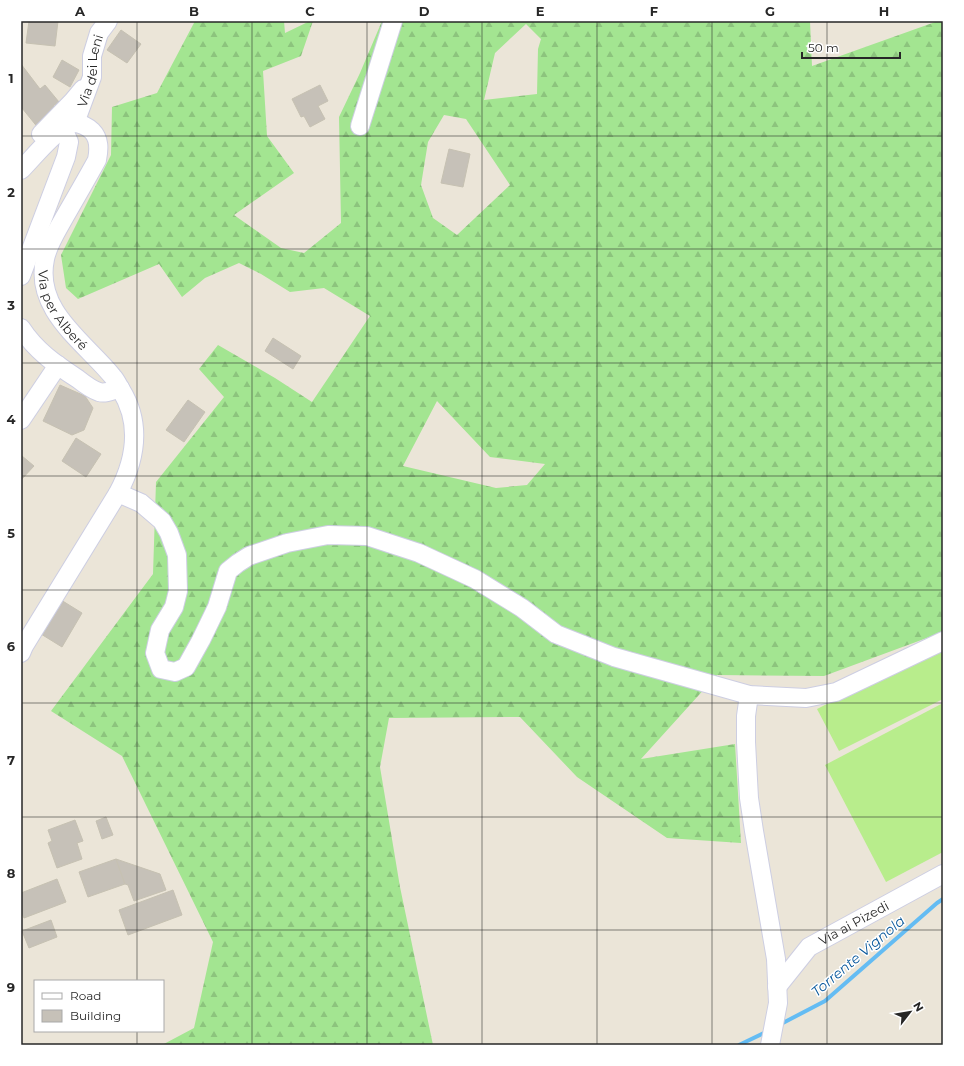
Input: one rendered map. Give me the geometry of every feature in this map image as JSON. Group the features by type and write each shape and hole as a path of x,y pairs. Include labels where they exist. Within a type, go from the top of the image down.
{"street":[{"name":"Via dei Leni","path":"69,126 92,77 92,56 99,32 108,21"},
{"path":"360,126 393,21"},
{"path":"21,152 58,117 92,77"},
{"name":"Via per Alberé","path":"22,649 121,487 130,464 134,446 133,421 130,409 120,388 114,378 62,324 51,307 45,288 44,259 51,242 97,160 99,149 98,140 92,131 84,125 69,126"},
{"path":"21,170 53,136 69,126"},
{"path":"21,276 66,158 69,142 69,126"},
{"path":"21,328 37,349 84,384 99,392 109,392 120,388"},
{"path":"21,420 58,365"},
{"path":"121,487 162,521 169,533 177,555 178,591 174,606 160,630 155,653 161,669 175,672 186,667 217,608 228,572 238,563 249,556 287,543 328,535 366,536 419,553 475,579 522,608 556,634 614,657 749,695 806,698 836,692 943,641"},
{"path":"749,695 746,716 749,798 776,959 778,995 771,1041"},
{"name":"Via ai Pizedi","path":"778,995 809,947 943,874"}],"green space":[{"path":"195,21 284,21 285,33 313,21 301,56 263,71 267,136 294,173 234,215 281,248 304,253 341,223 339,117 382,21 810,21 812,66 938,21 943,21 943,632 824,676 717,675 641,759 735,744 741,843 667,838 577,777 520,717 389,718 380,767 400,887 433,1045 162,1045 194,1028 213,942 122,756 51,711 153,574 156,482 224,397 199,369 218,345 275,378 312,402 370,316 324,288 290,292 261,274 239,263 205,278 182,297 159,264 78,299 66,288 61,255 111,155 112,107 157,93","holes":["526,24 541,39 538,49 537,94 484,100 495,53","444,115 466,119 510,185 457,235 433,218 421,185 428,142","437,401 490,457 545,464 527,485 496,488 403,466"]},
{"path":"943,645 943,699 839,751 817,709"},
{"path":"943,703 943,852 886,882 825,765"}],"building":[{"path":"29,21 58,21 55,46 26,43"},
{"path":"121,30 141,44 127,63 107,50"},
{"path":"62,60 79,70 70,87 53,77"},
{"path":"21,64 40,89 45,85 59,102 53,106 59,113 39,129 21,108"},
{"path":"320,85 328,101 318,106 325,119 310,127 304,116 301,117 292,99"},
{"path":"449,149 470,154 463,187 441,183"},
{"path":"273,338 301,356 293,369 265,351"},
{"path":"60,385 85,396 93,408 84,430 72,435 43,421"},
{"path":"188,400 205,412 184,442 166,430"},
{"path":"76,438 101,454 86,477 62,461"},
{"path":"22,456 34,466 21,480 21,457"},
{"path":"61,600 82,613 62,647 41,634"},
{"path":"106,817 113,835 102,839 96,821"},
{"path":"75,820 83,841 77,843 82,859 57,868 48,843 52,841 48,830"},
{"path":"116,859 125,884 88,897 79,872"},
{"path":"116,859 160,874 166,890 134,901 128,885 125,884"},
{"path":"57,879 66,902 24,918 21,911 21,893"},
{"path":"173,890 182,915 128,935 119,910"},
{"path":"51,920 57,937 29,948 22,931"}],"waterway":[{"name":"Torrente Vignola","path":"779,1025 825,1001 943,899"},
{"name":"Torrente Vignola","path":"739,1045 768,1031"}]}
